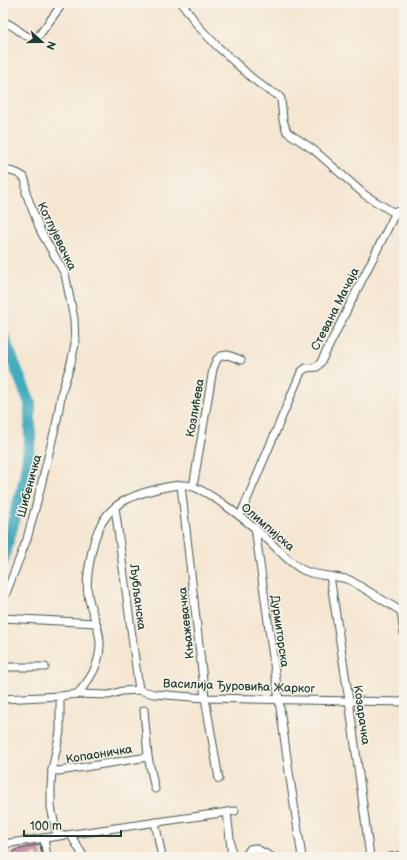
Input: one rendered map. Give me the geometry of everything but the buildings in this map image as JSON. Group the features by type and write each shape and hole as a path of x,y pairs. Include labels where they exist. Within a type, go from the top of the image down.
{"street":[{"path":"3,22 11,25 27,37 37,38 63,3"},
{"path":"182,3 198,26 217,46 252,78 282,99 283,120 287,132 314,150 364,195 382,206 396,212 404,213"},
{"name":"Котлујевачка","path":"3,169 22,175 25,180 26,194 41,232 65,274 74,319 75,344 71,363 62,391 58,420"},
{"name":"Стевана Мачаја","path":"240,516 300,374 304,369 315,368 321,362 396,212"},
{"name":"Козлићева","path":"193,487 213,369 221,356 228,355 241,360"},
{"name":"Шибеничка","path":"3,601 27,539 58,420"},
{"name":"Олимпијска","path":"115,506 145,492 181,485 193,487 240,516 298,567 312,573 350,580 402,612"},
{"name":"Књажевачка","path":"181,485 205,698 219,779"},
{"path":"77,694 88,682 93,673 98,660 100,640 88,593 88,568 93,544 98,530 105,518 115,506"},
{"name":"Љубљанска","path":"115,506 139,690"},
{"name":"Дурмиторска","path":"255,528 302,857"},
{"name":"Козарачка","path":"330,576 349,700 370,857"},
{"path":"402,612 404,633"},
{"path":"3,618 96,623"},
{"path":"3,667 45,667"},
{"name":"Василија Ђуровића Жарког","path":"3,699 77,694 109,695 122,691 139,690 154,694 205,698 404,702"},
{"path":"56,836 51,807 51,787 52,770 60,732 60,696"},
{"path":"144,710 148,757 155,789"},
{"name":"Копаоничка","path":"52,770 58,771 148,757"},
{"path":"3,844 234,811"},
{"path":"227,812 232,857"},
{"path":"155,822 162,857"},
{"path":"72,835 84,857"},
{"path":"44,838 48,857"},
{"path":"3,847 7,857"},
{"path":"245,857 250,849 255,848 272,857"},
{"path":"390,857 404,855"}],"waterway":[{"path":"3,336 30,403 30,440 25,478 3,561"}]}
